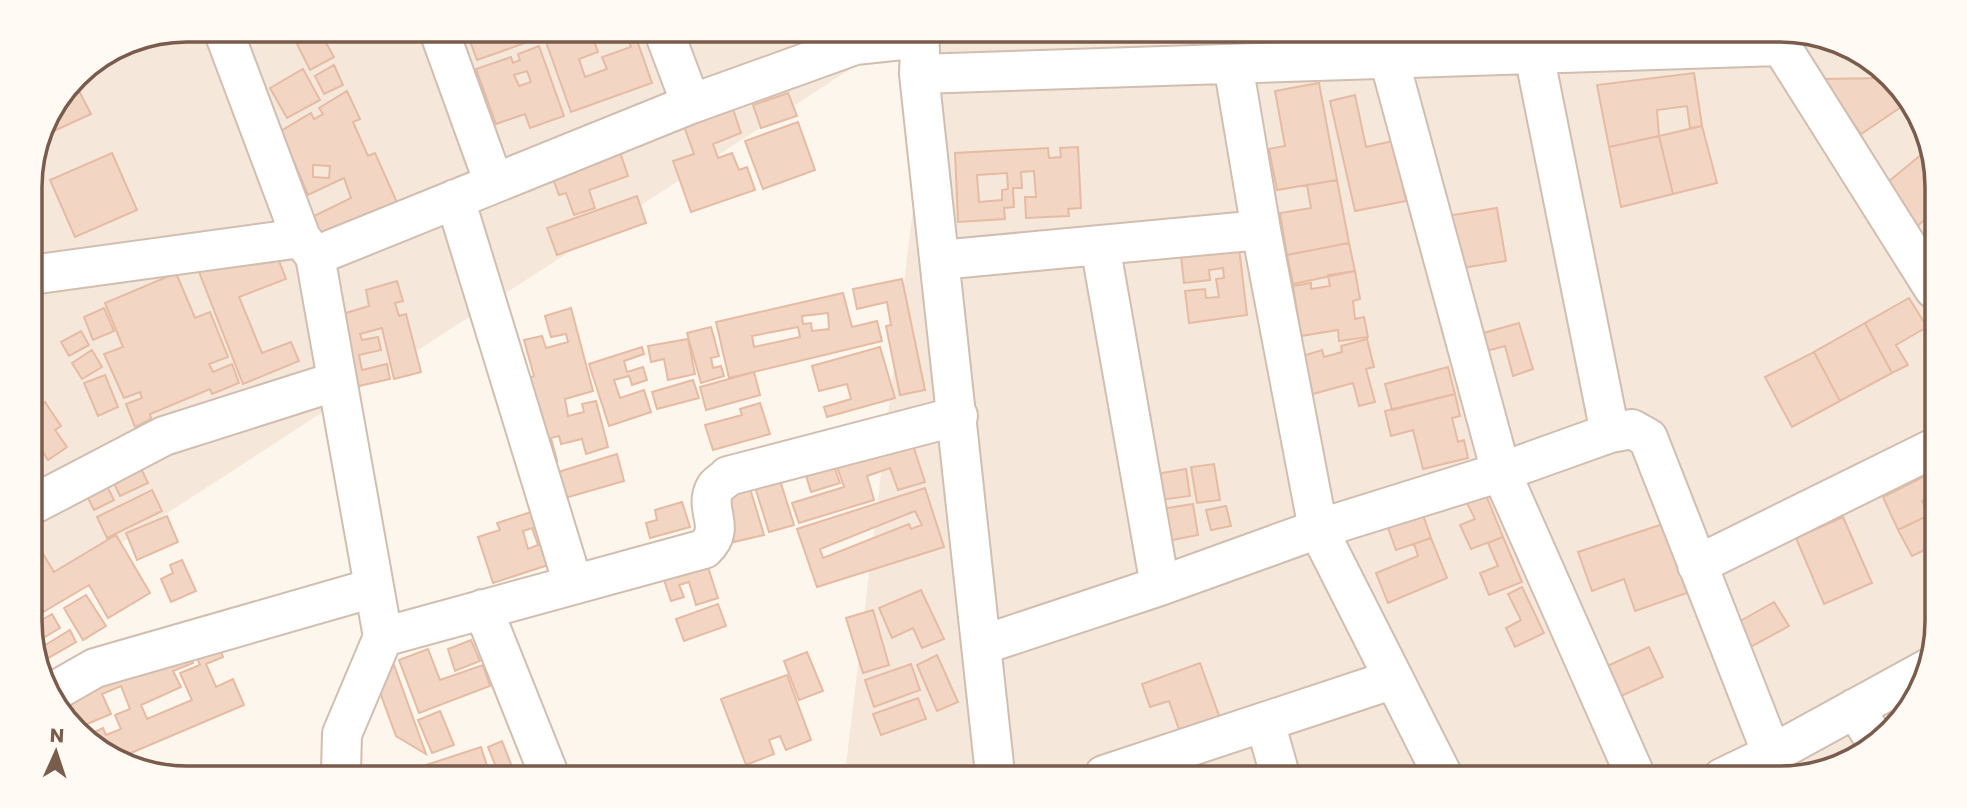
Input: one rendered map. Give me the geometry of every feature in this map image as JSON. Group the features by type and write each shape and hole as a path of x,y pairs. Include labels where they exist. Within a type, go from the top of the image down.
{"street":[{"path":"228,42 308,247 337,381 383,637 342,734 341,766"},
{"path":"443,42 494,183"},
{"path":"668,42 691,104"},
{"path":"42,274 308,247 455,199 846,42"},
{"path":"873,42 920,49 1233,64 1534,54 1778,42 1925,275"},
{"path":"920,49 994,766"},
{"path":"1534,54 1610,433"},
{"path":"1389,59 1501,472 1631,766"},
{"path":"1233,64 1261,230 1318,529 1438,766"},
{"path":"455,199 573,584"},
{"path":"940,260 1261,230"},
{"path":"1100,245 1160,586"},
{"path":"42,500 164,436 337,381"},
{"path":"383,637 704,549 713,541 715,528 712,506 715,489 728,477 958,416"},
{"path":"982,645 1160,586 1318,529 1501,472 1610,433 1632,429 1648,438 1772,754"},
{"path":"1697,565 1925,452"},
{"path":"59,689 95,668 373,589"},
{"path":"483,609 546,766"},
{"path":"1747,766 1914,676"},
{"path":"1131,766 1394,679"},
{"path":"1855,708 1871,734"},
{"path":"1265,722 1277,766"}],"shaded area":[{"path":"187,42 892,42 42,595 42,177 47,149 61,114 91,78 114,61 149,47"},
{"path":"933,42 1790,42 1827,50 1861,66 1889,91 1901,106 1920,149 1925,187 1925,631 1917,668 1901,702 1883,724 1853,747 1818,761 1790,766 846,766"}],"building":[{"path":"326,42 334,57 310,70 297,44"},
{"path":"470,42 528,42 477,60"},
{"path":"546,42 594,42 598,52 579,59 585,77 607,69 602,57 631,47 629,42 638,42 652,83 571,112"},
{"path":"539,46 564,116 530,128 525,114 496,124 476,69 511,57 513,63 520,60 518,54","holes":["527,71 531,82 519,86 514,75"]},
{"path":"334,65 343,85 324,94 315,76"},
{"path":"303,69 320,100 287,118 270,88"},
{"path":"1694,73 1702,126 1690,128 1687,106 1657,110 1659,136 1609,147 1597,85"},
{"path":"1876,78 1901,107 1861,134 1823,79"},
{"path":"1319,83 1337,180 1277,190 1269,149 1285,146 1275,91"},
{"path":"79,90 91,114 54,131 61,114"},
{"path":"347,91 360,119 353,122 368,156 375,153 400,209 319,242 310,218 351,198 344,178 308,195 281,131 311,113 314,119 323,114 319,108","holes":["313,165 330,166 329,178 313,177"]},
{"path":"788,93 797,116 761,128 753,105"},
{"path":"1355,95 1366,147 1393,141 1406,201 1355,211 1330,101"},
{"path":"733,109 741,133 713,144 718,158 732,153 739,170 747,167 755,190 691,212 673,161 694,154 684,126"},
{"path":"798,122 815,170 763,189 745,141"},
{"path":"1702,126 1717,183 1673,194 1659,136"},
{"path":"1659,136 1673,194 1621,207 1609,147"},
{"path":"1078,147 1081,208 1068,209 1069,216 1026,218 1025,197 1036,197 1034,171 1021,172 1022,188 1013,188 1014,207 1004,208 1005,219 958,222 955,153 1048,148 1049,158 1061,157 1060,148","holes":["1007,173 1008,189 1002,190 1002,200 979,202 977,175"]},
{"path":"620,152 628,176 589,190 595,208 574,215 566,193 559,195 552,176"},
{"path":"112,153 137,210 75,237 50,180"},
{"path":"1921,155 1925,220 1915,228 1882,187"},
{"path":"1337,180 1349,243 1287,255 1280,213 1311,208 1307,185"},
{"path":"637,196 646,223 557,255 547,228"},
{"path":"1497,208 1506,261 1456,269 1446,216"},
{"path":"1349,243 1355,271 1293,284 1287,255"},
{"path":"1239,248 1247,315 1189,323 1185,291 1205,289 1206,298 1219,297 1216,279 1224,278 1223,268 1209,270 1210,280 1184,283 1181,256"},
{"path":"276,253 286,279 239,297 262,353 291,342 299,361 243,384 199,272 225,262"},
{"path":"1355,271 1360,299 1353,301 1355,319 1364,317 1368,337 1339,341 1338,330 1301,336 1293,286 1311,283 1311,289 1330,286 1328,275"},
{"path":"176,273 195,318 210,312 228,357 209,364 213,372 232,364 239,383 212,394 210,389 150,414 151,419 135,427 126,404 142,398 140,392 124,398 104,354 123,347 105,303"},
{"path":"902,279 925,390 900,395 886,326 891,325 887,302 857,309 853,289"},
{"path":"397,281 403,301 395,303 399,316 406,314 421,372 394,379 382,328 360,334 362,340 378,337 381,350 359,355 362,370 387,364 390,379 350,388 336,316 369,306 366,290"},
{"path":"843,293 852,327 877,321 882,341 729,378 716,322","holes":["828,313 829,329 812,331 811,323 803,324 802,316","798,327 800,337 754,347 752,336"]},
{"path":"1909,298 1925,328 1896,345 1908,365 1892,373 1865,323"},
{"path":"104,308 114,331 93,340 84,317"},
{"path":"571,308 593,391 565,399 568,416 584,412 582,404 596,401 608,447 586,454 582,439 561,444 559,436 551,438 557,461 552,462 529,378 534,376 524,340 542,336 546,348 568,342 566,334 551,337 545,316"},
{"path":"1519,323 1533,369 1513,376 1505,346 1479,353 1473,336"},
{"path":"1865,323 1892,373 1840,401 1814,352"},
{"path":"711,327 719,356 711,358 713,368 721,366 724,376 701,383 687,333"},
{"path":"81,331 89,345 69,356 61,342"},
{"path":"688,339 695,374 668,380 664,359 651,362 648,346"},
{"path":"1367,339 1374,367 1366,369 1375,402 1359,406 1353,383 1313,394 1303,356 1322,350 1324,357 1342,352 1341,346"},
{"path":"642,347 644,354 624,361 627,372 643,367 647,380 632,385 629,376 614,380 620,398 644,390 651,412 609,426 589,364"},
{"path":"880,347 895,398 827,417 824,407 851,399 847,384 819,391 812,366"},
{"path":"92,350 102,367 82,379 72,363"},
{"path":"1814,352 1840,401 1792,427 1765,377"},
{"path":"1448,367 1455,394 1392,410 1385,384"},
{"path":"754,372 760,395 706,410 700,387"},
{"path":"105,375 118,407 98,416 84,383"},
{"path":"693,380 699,398 657,409 652,392"},
{"path":"1455,394 1460,416 1452,418 1458,442 1464,440 1468,458 1423,469 1413,430 1391,436 1385,411"},
{"path":"45,402 61,426 55,430 67,447 48,460 42,451 42,404"},
{"path":"760,403 770,434 713,450 705,425 742,415 740,409"},
{"path":"910,436 925,482 898,490 890,468 867,476 874,500 799,523 792,503 844,487 835,461"},
{"path":"617,454 624,481 565,498 558,472"},
{"path":"138,462 148,483 120,496 110,475"},
{"path":"833,463 840,483 811,492 805,472"},
{"path":"1214,464 1220,500 1197,503 1191,467"},
{"path":"1186,469 1190,496 1160,500 1156,474"},
{"path":"1925,476 1925,499 1922,501 1925,517 1898,530 1883,497"},
{"path":"779,477 794,525 769,532 754,484"},
{"path":"103,478 114,500 94,510 83,488"},
{"path":"749,485 764,535 734,542 719,493"},
{"path":"925,488 944,547 817,587 797,529","holes":["915,511 922,525 911,529 909,524 823,558 820,549"]},
{"path":"152,490 162,511 107,538 97,517"},
{"path":"1484,490 1503,537 1471,549 1460,525 1475,519 1465,499"},
{"path":"682,502 690,527 650,538 646,523 657,520 655,510"},
{"path":"1193,504 1198,535 1167,541 1161,509"},
{"path":"1226,506 1231,526 1211,530 1206,510"},
{"path":"531,512 548,565 493,583 478,537 500,530 497,523","holes":["532,528 538,545 528,549 523,531"]},
{"path":"1422,512 1431,538 1396,550 1387,525"},
{"path":"167,516 178,542 137,560 126,533"},
{"path":"1843,517 1872,583 1824,604 1796,538"},
{"path":"1925,517 1925,550 1912,556 1898,530"},
{"path":"1663,524 1687,593 1635,611 1624,579 1592,591 1578,552"},
{"path":"116,535 150,593 108,618 89,585 42,613 42,552 54,572"},
{"path":"1503,537 1522,582 1489,595 1480,573 1498,566 1488,543"},
{"path":"1431,538 1447,578 1388,603 1376,573 1418,556 1414,544"},
{"path":"182,560 196,591 171,602 161,579 173,573 170,565"},
{"path":"706,561 718,598 696,605 689,582 679,585 684,597 671,601 662,574"},
{"path":"1522,587 1544,633 1515,647 1506,628 1521,620 1508,594"},
{"path":"921,590 944,639 922,648 913,628 892,638 879,608"},
{"path":"86,595 106,626 83,640 64,608"},
{"path":"1774,602 1789,626 1749,648 1735,624"},
{"path":"718,604 726,626 684,641 676,619"},
{"path":"873,610 889,665 863,673 846,618"},
{"path":"52,614 60,628 43,638 42,620"},
{"path":"70,630 76,642 47,658 44,646"},
{"path":"215,637 223,657 206,664 216,687 233,679 244,705 129,754 94,732 103,728 106,735 121,729 115,715 130,709 121,686 102,694 111,714 91,722 91,717 78,717 65,700 187,649 193,663 173,671 181,687 141,705 147,719 192,700 180,673 200,665 192,647"},
{"path":"471,640 480,661 455,671 448,649"},
{"path":"1649,647 1663,677 1619,697 1605,667"},
{"path":"428,649 440,680 483,665 490,686 419,713 399,660"},
{"path":"807,652 823,691 799,700 784,661"},
{"path":"937,655 958,702 937,711 917,665"},
{"path":"1200,663 1222,724 1182,738 1169,701 1150,707 1142,684"},
{"path":"911,664 920,690 874,707 865,680"},
{"path":"394,665 426,754 396,736 378,687"},
{"path":"787,675 811,740 786,750 780,736 769,740 774,754 746,765 721,699"},
{"path":"918,698 926,719 881,735 873,714"},
{"path":"440,711 454,745 432,753 418,720"},
{"path":"502,741 512,766 496,766 488,747"},
{"path":"481,747 487,766 426,766"}]}
